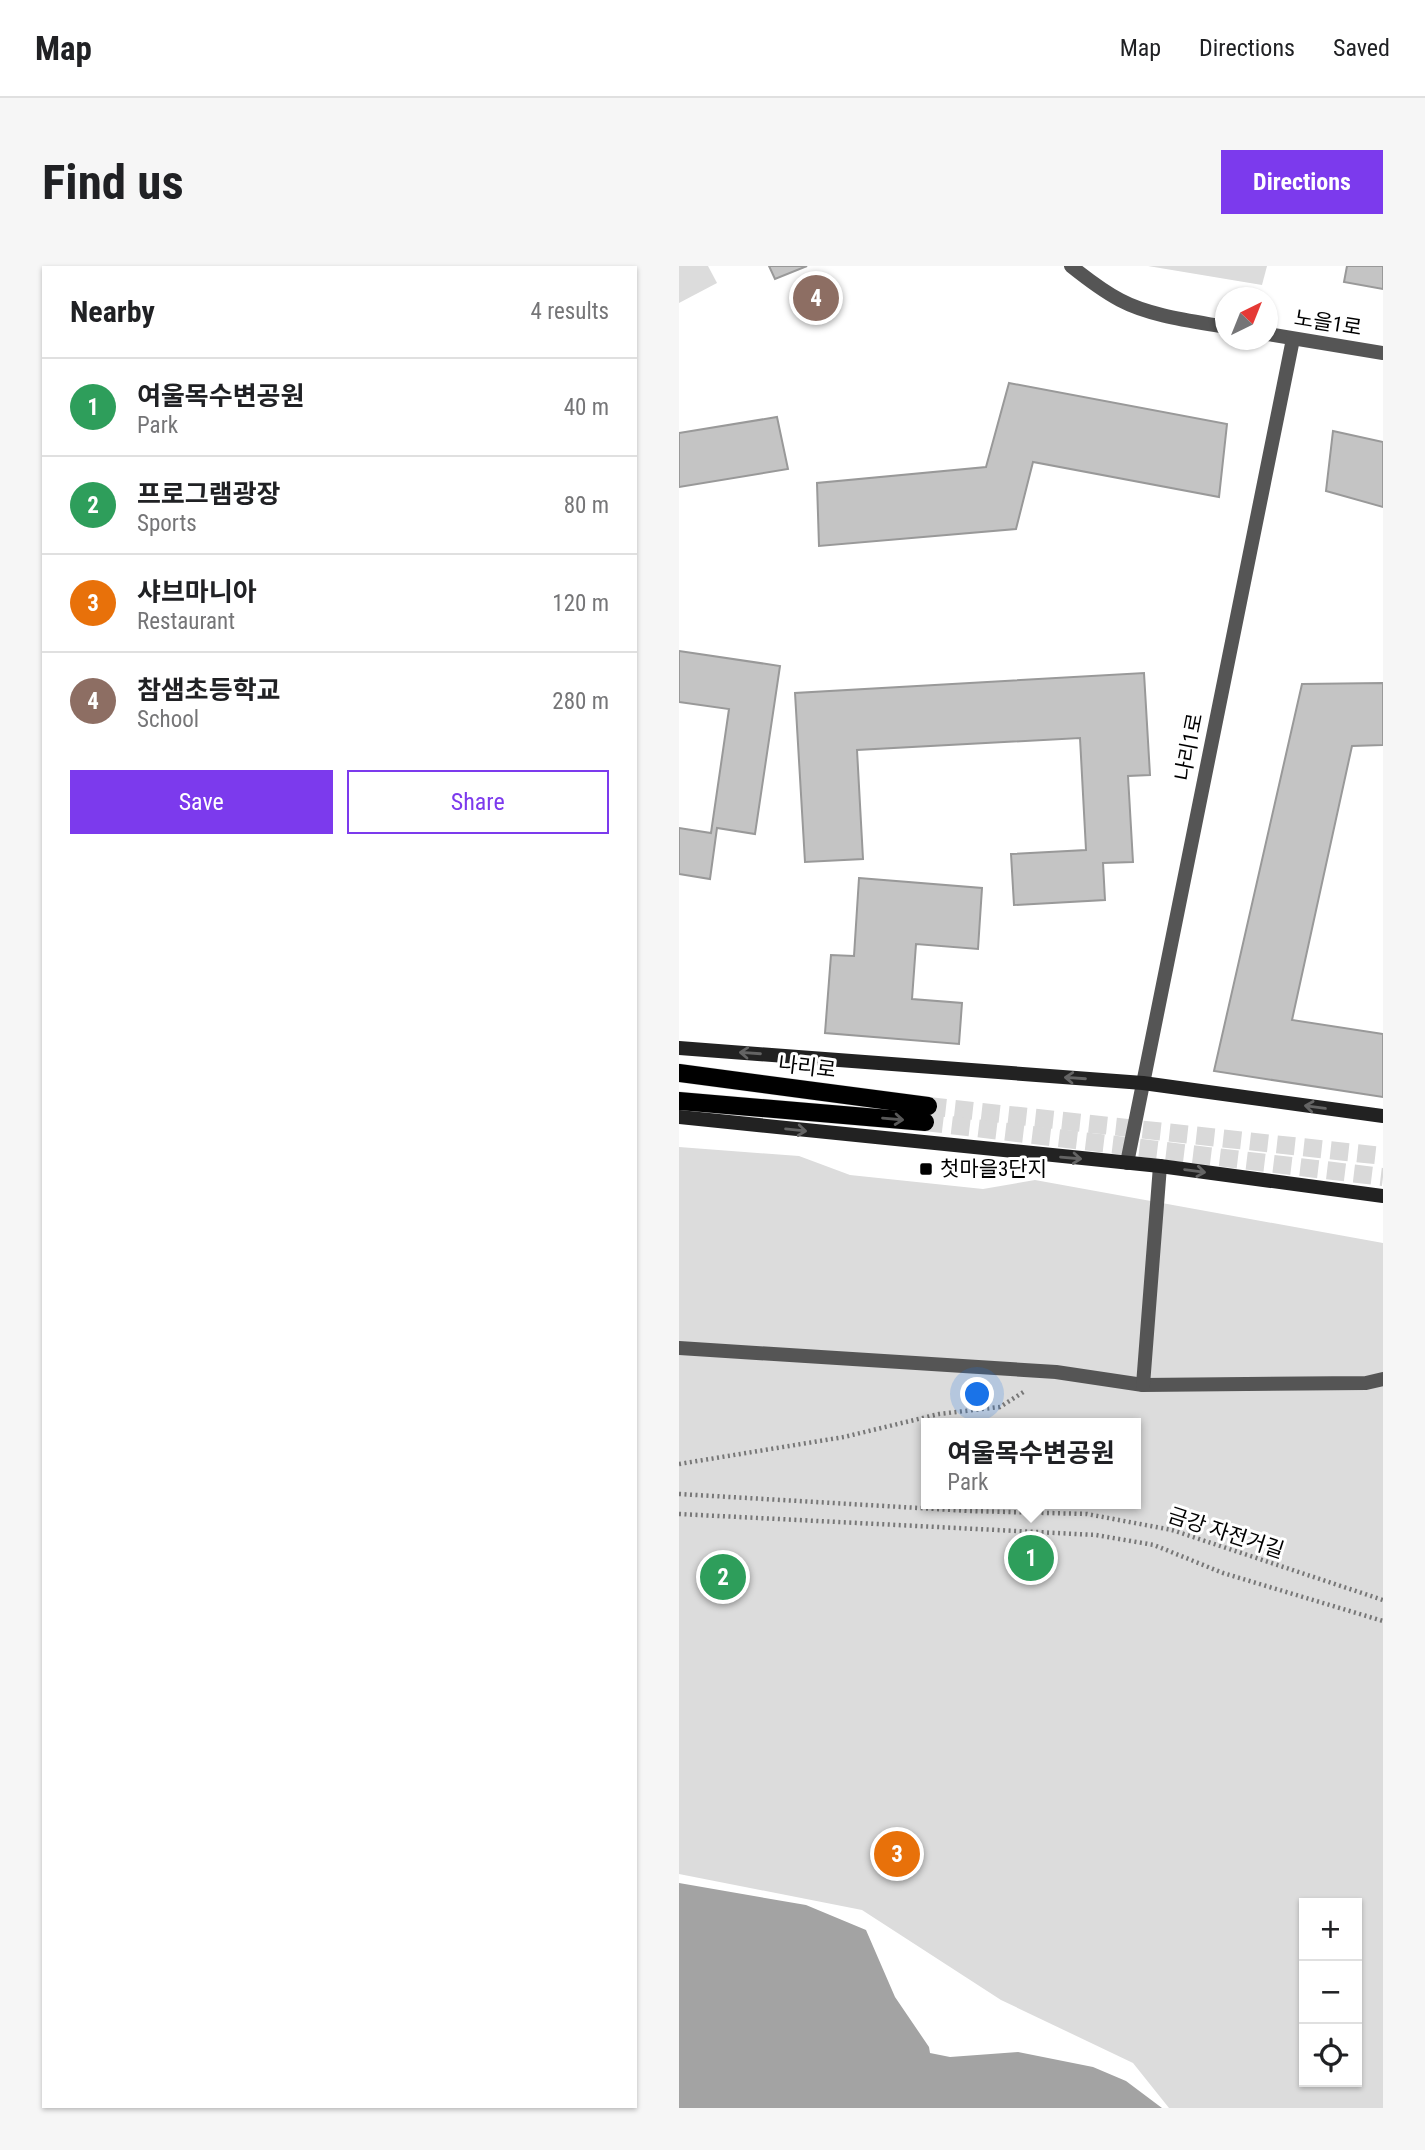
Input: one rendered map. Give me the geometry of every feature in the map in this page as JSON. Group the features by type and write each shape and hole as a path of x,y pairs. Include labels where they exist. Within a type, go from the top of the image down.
{"main road":[{"name":"나리로","path":"679,1073 927,1114 679,1101"}],"street":[{"path":"1071,266 1121,301 1163,315 1215,325"},
{"name":"노을1로","path":"1278,336 1383,353"},
{"name":"나리1로","path":"1127,1163 1293,339"},
{"path":"679,1048 1143,1083 1383,1116"},
{"path":"679,1117 1160,1166 1383,1196"},
{"path":"1143,1385 1160,1166"},
{"path":"679,1348 1056,1372 1143,1385 1366,1383 1383,1379"}],"path":[{"path":"922,1418 1000,1407 1056,1372"},
{"path":"679,1464 843,1437 921,1418"},
{"name":"금강 자전거길","path":"679,1494 921,1508"},
{"name":"금강 자전거길","path":"937,1509 1087,1514 1172,1530 1383,1600"},
{"path":"679,1514 1096,1535 1154,1545 1223,1573 1383,1621"}],"shaded area":[{"path":"679,266 708,266 717,283 679,303"},
{"path":"1148,266 1267,266 1262,285"},
{"path":"679,1147 799,1156 850,1175 983,1189 1035,1180 1383,1243 1383,2108 1169,2108 1133,2063 1001,2000 862,1910 679,1874"},
{"path":"679,1883 806,1905 866,1930 895,1997 929,2047 930,2053 950,2057 1018,2052 1093,2067 1126,2081 1162,2108 679,2108"}],"building":[{"path":"769,266 807,266 775,279"},
{"path":"1347,266 1383,266 1383,289 1344,282"},
{"path":"1009,383 1227,424 1219,497 1033,462 1016,529 819,546 817,483 986,467"},
{"path":"777,417 788,469 679,487 679,433"},
{"path":"1333,431 1383,442 1383,507 1326,491"},
{"path":"679,651 780,666 755,834 717,828 710,879 679,874 679,828 711,833 729,709 679,702"},
{"path":"1144,673 1150,775 1128,776 1133,862 1103,863 1105,900 1014,905 1011,854 1086,850 1080,738 857,750 863,859 805,862 795,693"},
{"path":"1383,683 1383,745 1352,746 1292,1020 1383,1034 1383,1097 1214,1071 1302,684"},
{"path":"859,878 982,888 978,949 916,944 912,999 962,1003 959,1044 825,1033 831,955 854,956"}],"tunnel":[{"path":"928,1106 1383,1156"},
{"path":"925,1122 1383,1177"}],"place":[{"name":"참샘초등학교","path":"816,298"},
{"name":"첫마을3단지","path":"926,1169"},
{"name":"여울목수변공원","path":"1031,1558"},
{"name":"프로그램광장","path":"723,1577"},
{"name":"샤브마니아","path":"897,1854"}]}
